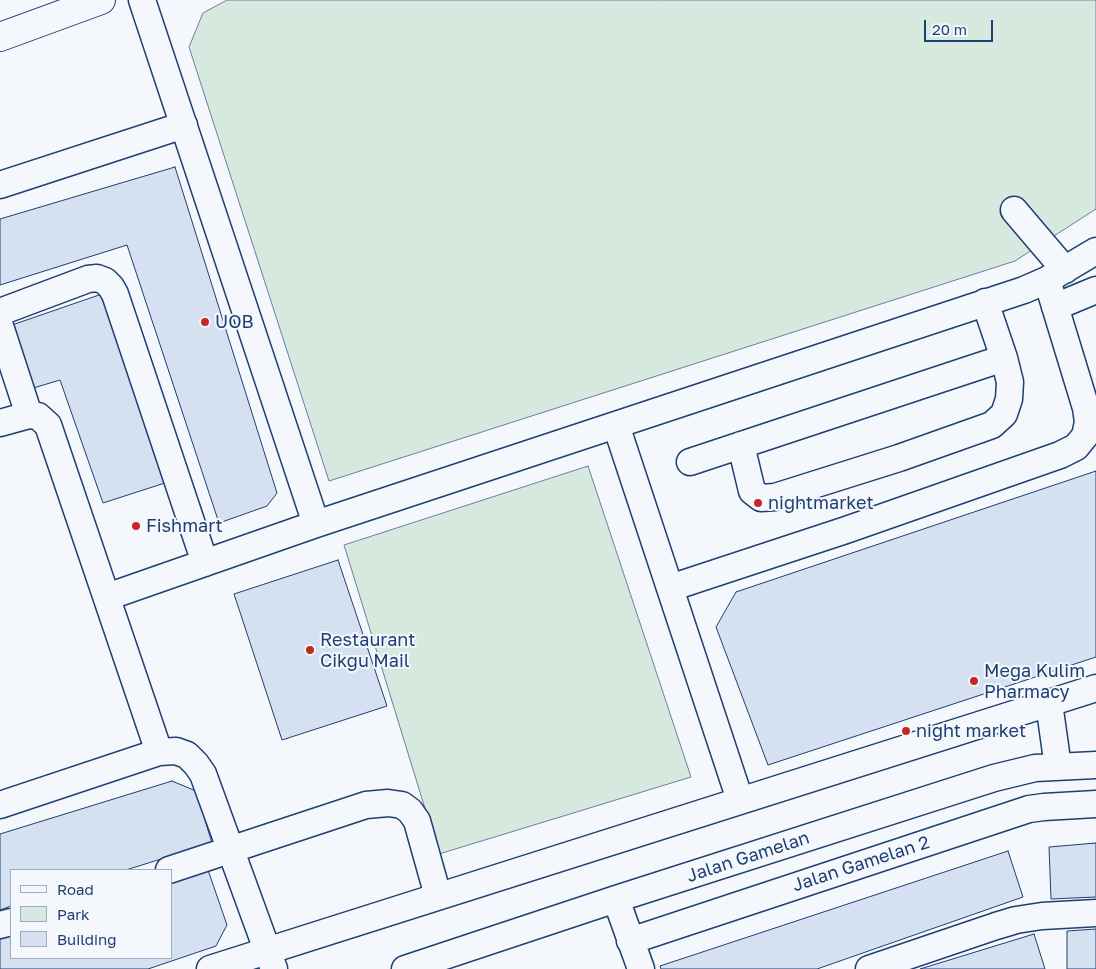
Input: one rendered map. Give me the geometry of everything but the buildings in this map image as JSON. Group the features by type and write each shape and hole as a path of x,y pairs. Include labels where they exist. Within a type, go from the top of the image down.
{"main road":[{"path":"0,37 101,0"}],"street":[{"path":"142,0 316,524"},
{"path":"0,185 184,125"},
{"path":"670,588 1060,455 1076,447 1085,436 1088,422 1086,408 1055,307 1056,275 1014,210"},
{"path":"107,597 316,524 1024,290 1056,275 1096,251"},
{"path":"0,312 88,279 97,278 105,280 111,287 115,294 205,563"},
{"path":"1055,307 1096,290"},
{"path":"741,445 752,491 761,498 775,497 899,458 992,425 1004,414 1009,399 1010,382 985,302"},
{"path":"0,326 29,414"},
{"path":"690,462 1004,358"},
{"path":"0,423 29,414 38,416 48,425 158,752"},
{"path":"616,425 740,800"},
{"path":"210,969 270,960 438,896 1096,688"},
{"path":"1049,703 1058,767"},
{"path":"0,805 158,752 176,751 187,755 203,774 270,960"},
{"name":"Jalan Gamelan","path":"405,969 436,964 616,899 994,778 1035,768 1096,765"},
{"path":"172,869 366,805 388,803 402,806 410,811 416,821 438,896"},
{"name":"Jalan Gamelan 2","path":"630,941 1029,809 1096,804"},
{"path":"616,899 640,969"},
{"path":"869,969 1016,920 1042,916 1096,913"}],"green space":[{"path":"227,0 1096,0 1096,209 1015,261 329,481 189,47 203,13"},
{"path":"588,466 691,777 439,854 344,545"}],"place":[{"name":"UOB","path":"205,322"},
{"name":"nightmarket","path":"758,503"},
{"name":"Fishmart","path":"136,526"},
{"name":"Restaurant Cikgu Mail","path":"310,650"},
{"name":"Mega Kulim Pharmacy","path":"974,681"},
{"name":"night market","path":"906,731"}]}
